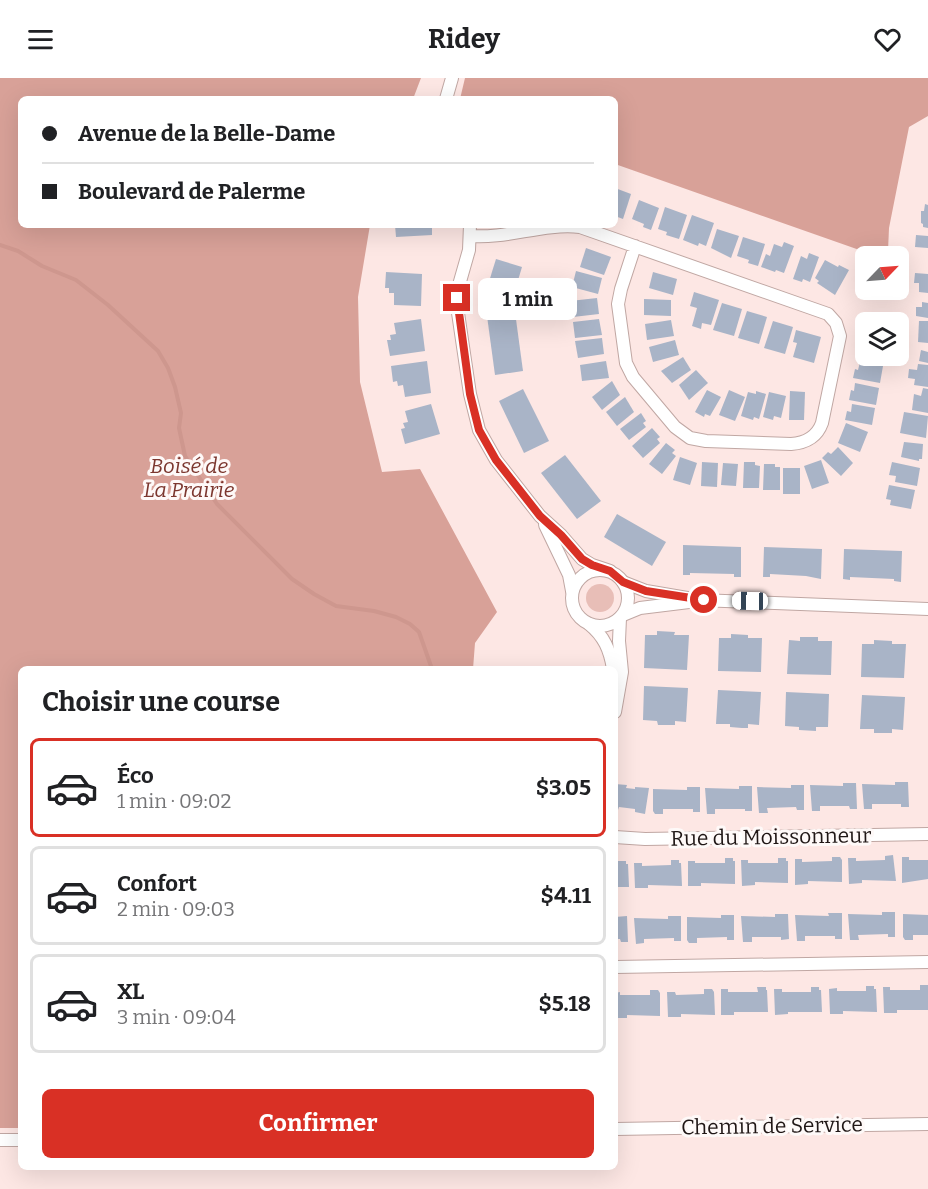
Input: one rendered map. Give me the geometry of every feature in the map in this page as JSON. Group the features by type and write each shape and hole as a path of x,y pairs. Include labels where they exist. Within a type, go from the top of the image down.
{"street":[{"path":"447,96 452,78"},
{"path":"556,228 492,236 470,231 457,306 475,417 487,447 540,516 582,559 610,571 623,582 646,591 699,600 928,609"},
{"path":"582,228 587,229 828,314 836,323 840,336 822,423 815,435 804,442 791,444 706,441 690,438 675,427 633,378 626,363 619,297 635,246"},
{"path":"540,516 569,575 573,608 582,620 602,636 613,666"},
{"path":"572,591 582,575 600,569 610,571"},
{"path":"618,695 622,667 619,641 621,616 628,598 623,582"},
{"path":"588,623 605,626 621,616 647,606 699,600"},
{"name":"Rue du Moissonneur","path":"618,837 645,839 928,834"},
{"path":"618,967 928,962"},
{"name":"Chemin de Service","path":"618,1129 928,1124"},
{"path":"0,1140 18,1140"}],"shaded area":[{"path":"600,584 610,588 614,598 610,608 600,612 590,608 586,598 590,588"}],"green space":[{"name":"Boisé de La Prairie","path":"0,78 421,78 414,96 18,96 18,228 370,228 358,297 360,382 382,472 420,469 497,612 475,643 473,666 18,666 18,1128 0,1128"},
{"path":"465,78 928,78 928,116 909,127 889,228 888,246 855,246 855,248 618,165 618,96 461,96"}],"building":[{"path":"618,189 631,194 623,219 618,217"},
{"path":"639,200 659,208 651,230 632,219"},
{"path":"925,204 928,205 928,228 923,227 921,223 921,211 924,211"},
{"path":"665,207 687,215 679,239 666,235 667,232 658,229"},
{"path":"692,215 714,223 706,246 699,243 698,246 683,240"},
{"path":"395,228 432,228 432,235 396,237"},
{"path":"717,229 739,236 731,258 711,248"},
{"path":"916,235 928,236 928,248 915,247"},
{"path":"743,237 765,244 758,266 737,256"},
{"path":"784,242 794,246 784,273 761,267 766,254 770,256 774,244 782,247"},
{"path":"586,248 611,257 604,275 580,267"},
{"path":"809,253 819,257 810,282 793,279 801,256 807,259"},
{"path":"496,259 522,267 513,297 487,288"},
{"path":"825,260 849,270 835,295 817,283 819,281 815,278"},
{"path":"576,271 602,278 598,294 572,287"},
{"path":"386,272 422,274 421,306 394,305 394,293 389,293 389,288 385,288"},
{"path":"653,272 677,279 673,295 649,288"},
{"path":"915,273 928,274 928,293 919,292 919,283 914,283"},
{"path":"694,292 719,300 711,325 702,323 701,329 692,326 697,308 690,306"},
{"path":"597,298 599,314 573,317 570,301"},
{"path":"644,299 671,300 671,316 644,315"},
{"path":"922,302 928,303 928,318 916,316 916,307 922,307"},
{"path":"722,303 742,309 734,336 713,330"},
{"path":"747,311 767,317 759,344 738,338"},
{"path":"515,312 523,371 495,375 487,316"},
{"path":"421,319 425,351 390,356 387,340 391,340 390,335 396,334 394,323"},
{"path":"599,319 602,335 575,338 573,322"},
{"path":"671,320 674,336 647,340 645,324"},
{"path":"773,321 793,327 785,354 764,348"},
{"path":"919,321 928,321 928,343 918,342"},
{"path":"796,330 821,337 814,363 793,357 797,343 793,342"},
{"path":"602,338 604,354 578,358 575,341"},
{"path":"675,340 679,355 653,362 649,347"},
{"path":"921,350 928,352 928,363 919,361"},
{"path":"683,357 691,370 672,383 661,371"},
{"path":"427,361 431,393 405,397 403,385 398,386 397,381 393,382 391,366"},
{"path":"606,361 609,378 582,381 580,365"},
{"path":"918,364 928,365 928,387 914,385 915,379 908,378 909,369 917,370"},
{"path":"859,366 883,366 880,383 853,378 855,369 858,370"},
{"path":"696,370 708,383 689,400 679,385"},
{"path":"612,381 620,395 602,410 592,397"},
{"path":"855,383 879,388 876,405 849,400"},
{"path":"923,388 928,389 928,413 912,410 914,394 921,396"},
{"path":"523,389 549,441 524,453 499,401"},
{"path":"707,390 721,397 710,416 705,414 704,417 695,412"},
{"path":"729,390 745,397 735,421 719,415"},
{"path":"756,391 766,394 759,419 754,417 753,420 741,416 748,392 756,394"},
{"path":"790,391 805,392 804,420 789,420"},
{"path":"769,392 786,396 781,418 774,416 773,420 763,417"},
{"path":"625,397 634,412 617,426 606,412"},
{"path":"431,404 440,434 405,444 401,429 405,428 403,423 408,422 405,411"},
{"path":"852,404 875,408 872,425 845,420 847,411 851,412"},
{"path":"904,412 928,416 926,438 900,433"},
{"path":"641,413 646,421 643,423 646,427 629,440 620,429"},
{"path":"846,423 868,432 860,452 838,443"},
{"path":"652,428 660,437 657,439 660,443 643,458 632,446"},
{"path":"904,442 923,444 922,459 919,461 901,457"},
{"path":"666,443 675,450 672,453 676,456 662,474 649,464"},
{"path":"838,447 853,463 841,476 822,458 828,452 831,454"},
{"path":"565,455 601,501 577,519 541,473"},
{"path":"680,457 697,463 690,485 673,480"},
{"path":"821,460 829,483 812,489 804,466"},
{"path":"702,462 718,463 717,487 701,486"},
{"path":"744,462 755,462 755,465 760,466 759,488 743,488"},
{"path":"892,462 920,468 917,486 895,482 896,476 889,475"},
{"path":"723,463 738,464 736,486 721,485"},
{"path":"764,464 775,464 775,467 780,467 780,490 763,490"},
{"path":"783,468 800,468 800,494 783,494"},
{"path":"889,485 915,490 911,509 890,505 891,500 886,499"},
{"path":"617,514 666,542 652,566 604,537"},
{"path":"683,545 741,547 741,577 734,577 734,574 690,573 690,575 683,575"},
{"path":"764,547 822,549 821,579 770,574 770,577 763,577"},
{"path":"844,549 902,551 901,582 894,581 894,579 850,577 850,580 843,579"},
{"path":"657,631 675,632 674,635 689,635 687,670 644,668 645,635 657,635"},
{"path":"731,634 762,638 761,672 718,671 719,638 731,638"},
{"path":"800,637 818,637 818,641 832,641 831,675 787,674 789,640 800,641"},
{"path":"874,640 906,644 904,678 861,677 862,644 874,644"},
{"path":"644,686 688,688 686,722 675,721 675,725 658,725 657,721 643,720"},
{"path":"718,690 761,692 759,725 748,724 748,728 742,728 730,727 730,724 716,724"},
{"path":"786,692 829,694 828,727 816,727 816,731 785,726"},
{"path":"862,695 905,697 903,730 892,729 892,733 874,733 874,729 860,729"},
{"path":"895,782 908,782 909,807 901,807 901,804 872,804 872,809 864,809 862,784 895,785"},
{"path":"843,783 856,783 857,809 850,809 849,806 820,806 820,811 812,811 810,785 843,786"},
{"path":"618,784 627,785 626,788 649,788 645,814 635,812 635,809 619,807 618,810"},
{"path":"791,785 804,785 804,810 797,810 796,807 767,808 768,813 759,813 757,787 791,788"},
{"path":"739,786 752,786 752,811 715,809 715,814 707,814 705,788 739,789"},
{"path":"687,787 700,787 700,812 693,812 693,809 663,809 663,814 655,814 653,789 687,790"},
{"path":"893,855 896,881 862,880 862,883 849,884 848,858 856,858 856,861 885,860 885,856"},
{"path":"832,857 840,857 842,860 842,882 808,881 808,884 795,885 795,859 802,859 802,862 832,861"},
{"path":"902,857 909,857 909,860 928,860 928,879 902,883"},
{"path":"725,858 733,858 735,861 735,884 701,883 701,886 688,886 688,861 725,863"},
{"path":"778,858 786,858 788,861 788,883 755,882 755,885 742,886 741,860 748,860 748,863 778,863"},
{"path":"671,860 679,860 681,863 682,886 648,885 648,888 635,888 634,863 642,863 642,866 671,865"},
{"path":"618,861 626,861 628,864 629,887 618,887"},
{"path":"882,912 895,912 895,937 888,937 888,934 858,935 859,940 850,940 848,914 882,915"},
{"path":"828,913 842,913 842,939 835,939 835,936 805,936 805,941 797,941 795,915 829,916"},
{"path":"775,914 788,914 789,939 752,937 752,942 743,942 741,916 775,917"},
{"path":"903,914 928,915 928,935 913,935 913,940 905,940"},
{"path":"721,915 734,915 734,940 727,940 727,937 697,938 697,943 689,943 687,917 721,918"},
{"path":"627,916 628,942 621,942 618,939 618,917"},
{"path":"668,916 681,916 681,941 674,941 674,938 644,939 644,943 636,944 634,918 668,919"},
{"path":"920,985 928,985 928,1010 897,1010 897,1013 884,1013 883,987 890,987 890,990 920,990"},
{"path":"866,986 874,986 876,989 877,1012 843,1011 843,1014 830,1014 829,989 866,991"},
{"path":"757,987 766,987 768,1012 734,1012 734,1015 721,1015 721,989 728,989 728,992 758,992"},
{"path":"811,987 819,987 821,990 822,1012 788,1012 788,1014 775,1015 774,989 782,989 782,992 811,992"},
{"path":"704,989 712,989 714,992 715,1015 681,1014 681,1017 668,1017 667,992 675,992 676,995 704,994"},
{"path":"650,990 658,990 660,993 660,1016 627,1015 627,1018 618,1018 618,992 620,992 620,995 650,995"}],"waterway":[{"path":"0,245 18,251 42,266 76,280 108,305 158,351 175,387 181,413 179,428 185,456 217,504 292,579 336,606 374,611 396,617 410,624 419,632 431,666"}],"route":[{"path":"457,298 470,394 479,430 502,469 540,516 582,559 610,571 623,582 646,591 704,600"}]}
